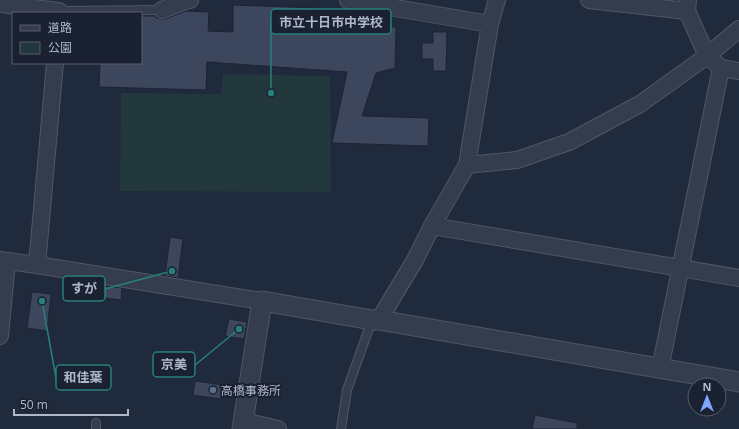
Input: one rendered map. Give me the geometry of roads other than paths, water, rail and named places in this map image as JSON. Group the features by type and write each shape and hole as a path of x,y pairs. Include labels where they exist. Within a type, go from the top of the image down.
{"street":[{"path":"163,5 190,0"},
{"path":"348,0 490,24"},
{"path":"376,320 415,260 432,226 467,165 490,24 497,0"},
{"path":"589,0 688,6 707,56 721,68 739,71"},
{"path":"0,4 59,12"},
{"path":"467,165 517,160 569,142 640,104 707,56 739,29"},
{"path":"37,265 55,64"},
{"path":"660,369 721,68"},
{"path":"432,226 739,278"},
{"path":"0,336 4,260 262,301 739,382"},
{"path":"262,301 242,425 278,429"}],"lane":[{"path":"59,12 163,5"},
{"path":"341,429 347,390 376,320"}],"place":[{"name":"市立十日市中学校","path":"271,93"},
{"name":"すが","path":"172,271"},
{"name":"和佳葉","path":"42,301"},
{"name":"京美","path":"239,329"},
{"name":"高橋事務所","path":"213,390"}]}
